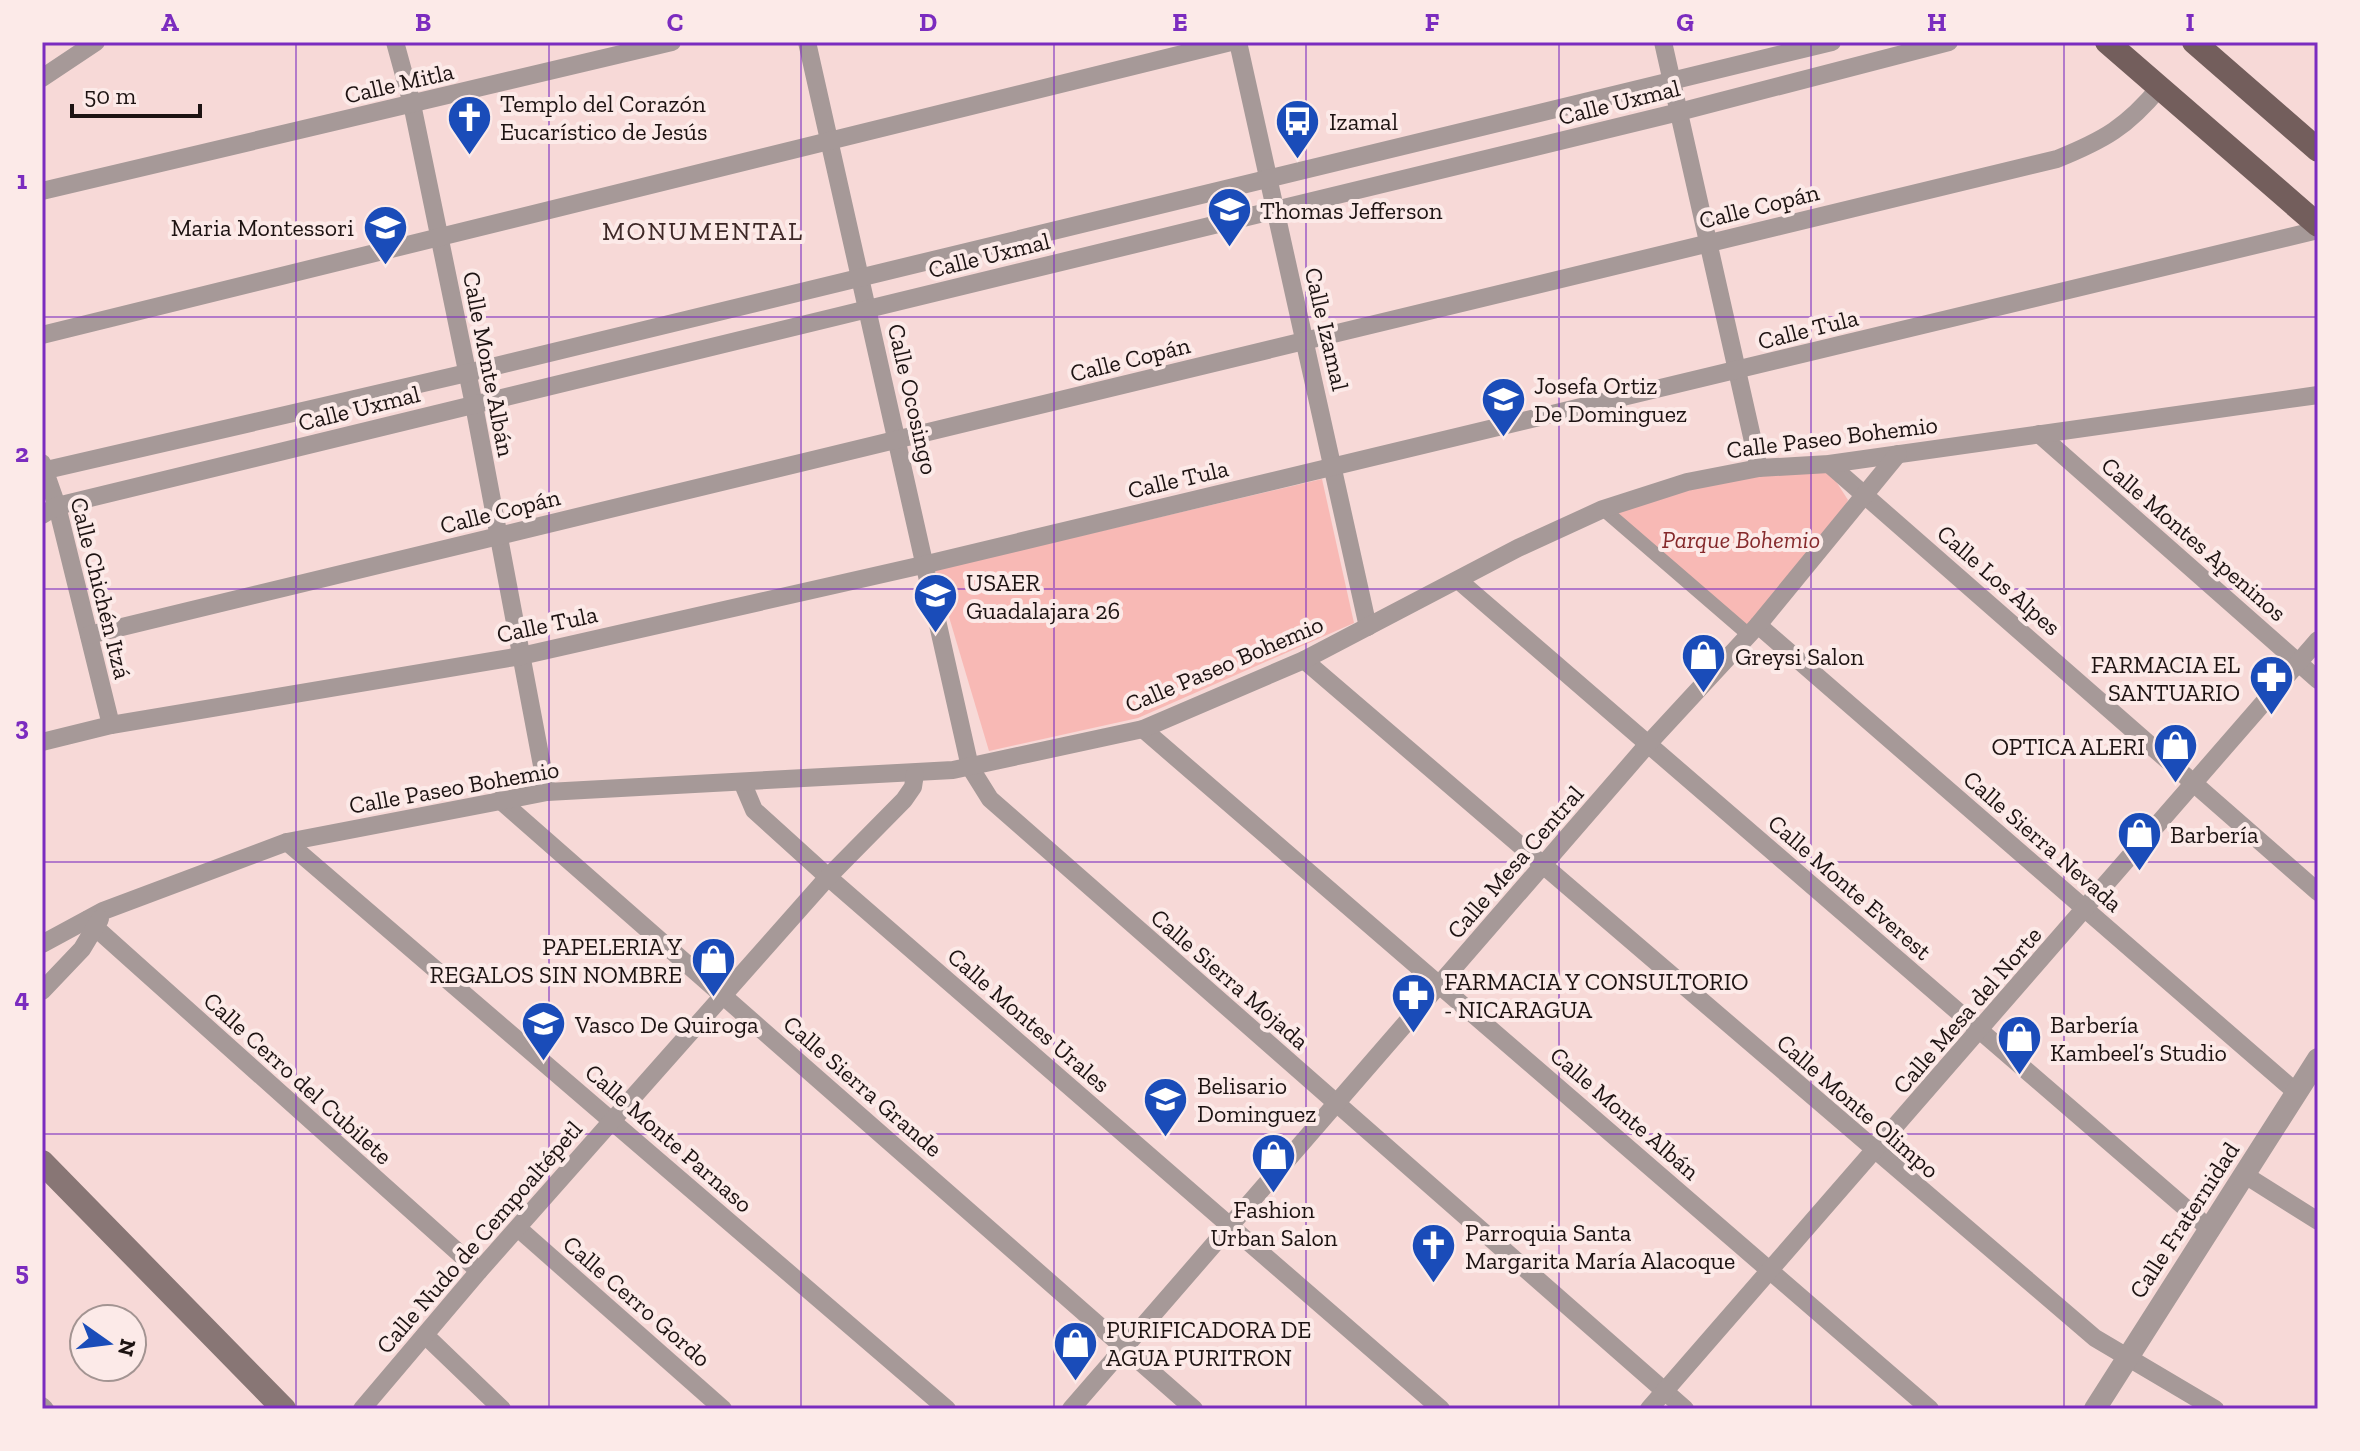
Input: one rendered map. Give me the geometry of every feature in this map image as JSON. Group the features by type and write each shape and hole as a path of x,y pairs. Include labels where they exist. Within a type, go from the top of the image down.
{"main road":[{"path":"2107,42 2318,228"},
{"path":"2194,42 2318,150"},
{"path":"42,1162 284,1409"}],"street":[{"path":"42,78 96,42"},
{"name":"Calle Monte Albán","path":"395,42 412,104 474,405 547,792"},
{"name":"Calle Mitla","path":"42,191 672,42"},
{"name":"Calle Ocosingo","path":"807,42 927,564 970,767"},
{"path":"42,335 1231,42"},
{"name":"Calle Izamal","path":"1238,42 1368,627"},
{"path":"1663,42 1759,468"},
{"name":"Calle Uxmal","path":"43,468 467,373 1832,42"},
{"name":"Calle Uxmal","path":"49,510 1679,112 1949,42"},
{"name":"Calle Copán","path":"89,635 2057,159 2103,140 2124,127 2160,87"},
{"name":"Calle Tula","path":"42,742 111,725 521,656 927,564 2318,228"},
{"name":"Calle Paseo Bohemio","path":"42,944 287,842 500,800 547,792 915,774 970,767 1143,729 1304,660 1603,509 1687,482 1759,468 1829,464 2318,395"},
{"name":"Calle Montes Apeninos","path":"2039,434 2318,680"},
{"name":"Calle Mesa Central","path":"1071,1409 1648,744 1753,630 1898,454"},
{"name":"Calle Los Alpes","path":"1829,464 2318,892"},
{"name":"Calle Chichén Itzá","path":"43,468 49,510 89,635 111,725"},
{"name":"Calle Sierra Nevada","path":"1603,509 1753,630 2086,910 2297,1093"},
{"name":"Calle Monte Everest","path":"1458,580 2211,1230"},
{"name":"Calle Mesa del Norte","path":"1649,1409 2318,640"},
{"name":"Calle Monte Olimpo","path":"1304,660 1874,1152 2095,1338 2215,1409"},
{"name":"Calle Monte Albán","path":"1143,729 1930,1409"},
{"name":"Calle Sierra Mojada","path":"970,767 990,799 1685,1409"},
{"name":"Calle Nudo de Cempoaltépetl","path":"362,1409 479,1271 828,877 904,800 913,787 915,774"},
{"name":"Calle Montes Urales","path":"743,784 754,810 828,877 1441,1409"},
{"name":"Calle Sierra Grande","path":"500,800 1194,1409"},
{"name":"Calle Monte Parnaso","path":"287,842 947,1409"},
{"path":"42,991 95,920"},
{"name":"Calle Cerro del Cubilete","path":"95,920 479,1271"},
{"name":"Calle Fraternidad","path":"2095,1409 2318,1059"},
{"path":"2245,1175 2318,1221"},
{"name":"Calle Cerro Gordo","path":"519,1229 723,1409"},
{"path":"425,1335 502,1409"}],"green space":[{"name":"Parque Bohemio","path":"1830,472 1848,500 1837,523 1747,629 1612,511 1699,484 1760,473"},
{"path":"1322,479 1354,623 1138,718 989,751 935,570"}],"place":[{"name":"Templo del Corazón Eucarístico de Jesús","path":"469,156"},
{"name":"Izamal","path":"1298,160"},
{"name":"Thomas Jefferson","path":"1229,249"},
{"name":"Maria Montessori","path":"385,266"},
{"name":"Josefa Ortiz De Dominguez","path":"1503,438"},
{"name":"USAER Guadalajara 26","path":"935,635"},
{"name":"Greysi Salon","path":"1704,695"},
{"name":"FARMACIA EL SANTUARIO","path":"2271,717"},
{"name":"OPTICA ALERI","path":"2176,785"},
{"name":"Barbería","path":"2139,873"},
{"name":"PAPELERIA Y REGALOS SIN NOMBRE","path":"713,999"},
{"name":"FARMACIA Y CONSULTORIO - NICARAGUA","path":"1413,1034"},
{"name":"Vasco De Quiroga","path":"544,1063"},
{"name":"Barbería Kambeel’s Studio","path":"2019,1077"},
{"name":"Belisario Dominguez","path":"1166,1138"},
{"name":"Fashion Urban Salon","path":"1274,1194"},
{"name":"Parroquia Santa Margarita María Alacoque","path":"1434,1285"},
{"name":"PURIFICADORA DE AGUA PURITRON","path":"1075,1382"}],"district":[{"name":"MONUMENTAL","path":"703,231"}]}
